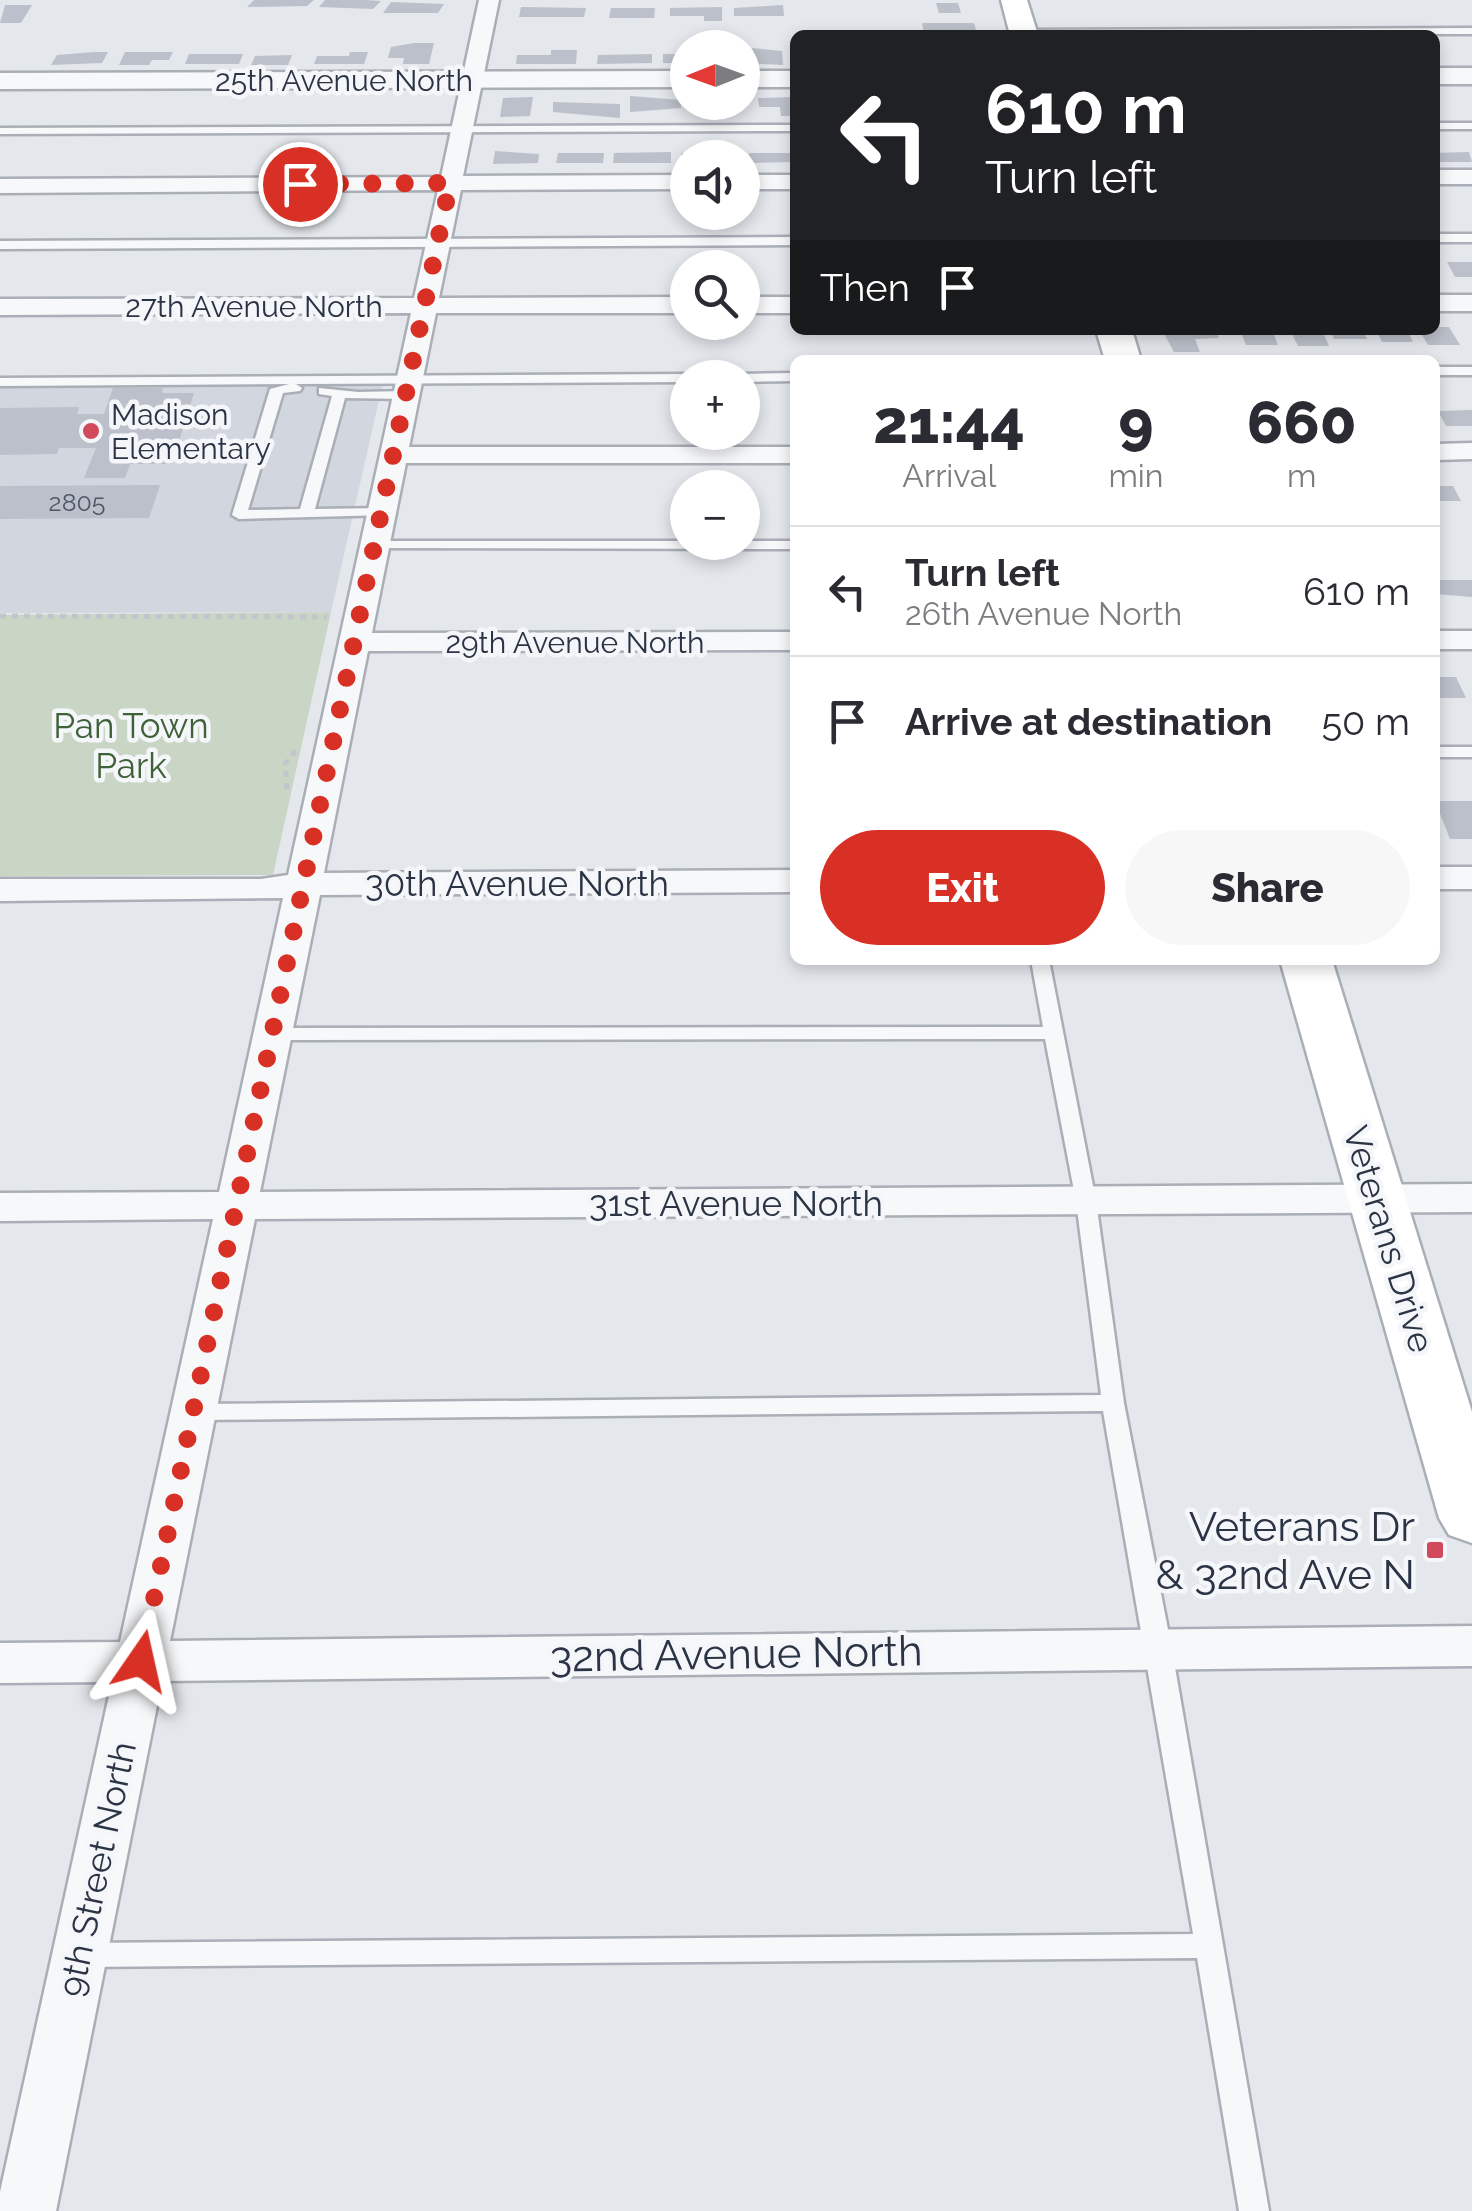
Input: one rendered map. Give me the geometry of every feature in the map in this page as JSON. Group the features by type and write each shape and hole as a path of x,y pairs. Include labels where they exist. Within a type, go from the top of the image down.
{"main road":[{"path":"1014,0 1023,30"},
{"name":"Veterans Drive","path":"1307,965 1377,1199 1447,1406 1472,1518"}],"street":[{"name":"9th Street North","path":"26,2211 304,884 339,635 379,528 489,0"},
{"path":"1440,76 1472,76"},
{"name":"25th Avenue North","path":"0,81 670,79"},
{"path":"760,79 790,79"},
{"path":"1440,177 1472,177"},
{"path":"0,186 670,182"},
{"path":"760,182 790,182"},
{"path":"1440,303 1472,303"},
{"name":"27th Avenue North","path":"0,307 670,305"},
{"path":"760,305 790,305"},
{"path":"1440,452 1472,451"},
{"path":"395,456 790,455"},
{"name":"29th Avenue North","path":"339,635 790,642"},
{"path":"1440,640 1472,640"},
{"path":"1440,878 1472,878"},
{"name":"30th Avenue North","path":"0,890 790,882"},
{"name":"31st Avenue North","path":"0,1208 1472,1198"},
{"name":"32nd Avenue North","path":"0,1663 1472,1646"}],"lane":[{"path":"1440,31 1472,31"},
{"path":"1440,126 1472,126"},
{"path":"0,131 790,128"},
{"path":"1440,238 1472,238"},
{"path":"0,246 790,241"},
{"path":"1440,371 1472,371"},
{"path":"760,378 790,377"},
{"path":"670,379 338,394 278,389 240,515 306,514 379,528 790,545"},
{"path":"0,382 408,388"},
{"path":"306,514 338,394"},
{"path":"1440,752 1472,752"},
{"path":"1041,965 1086,1201 1113,1403 1254,2211"},
{"path":"272,1034 1054,1033"},
{"path":"193,1412 1113,1403"},
{"path":"79,1955 1210,1946"}],"path":[{"path":"0,616 327,615 339,635"},
{"path":"282,806 287,789 285,764 300,744"}],"shaded area":[{"path":"383,382 331,612 0,613 0,383"}],"green space":[{"name":"Pan Town Park","path":"331,612 273,875 0,876 0,615"}],"building":[{"path":"254,0 314,0 307,6 247,7"},
{"path":"325,0 381,1 373,9 319,7"},
{"path":"391,2 444,4 438,13 383,13"},
{"path":"936,3 958,3 961,13 939,13"},
{"path":"5,5 32,5 21,23 0,23"},
{"path":"783,5 784,16 734,16 734,8"},
{"path":"521,7 586,8 584,17 519,17"},
{"path":"722,7 722,21 704,21 704,16 670,16 670,8"},
{"path":"611,8 655,8 654,18 609,18"},
{"path":"922,23 974,23 976,30 923,30"},
{"path":"434,43 429,64 403,64 404,58 388,58 391,47"},
{"path":"760,49 782,51 783,65 760,64"},
{"path":"551,50 577,50 576,64 516,64 517,55 551,55"},
{"path":"108,52 102,63 51,65 57,55"},
{"path":"125,52 173,52 169,60 152,60 149,65 119,65"},
{"path":"350,52 368,52 364,64 314,64 317,56 349,56"},
{"path":"189,54 243,54 239,64 185,64"},
{"path":"652,54 652,63 597,64 598,55"},
{"path":"663,54 670,54 670,63 663,63"},
{"path":"292,55 288,65 251,65 255,56"},
{"path":"630,96 670,99 670,109 630,112"},
{"path":"533,97 530,116 500,117 503,98"},
{"path":"790,97 790,116 781,116 780,107 760,107 760,98"},
{"path":"553,102 620,104 620,118 553,112"},
{"path":"495,151 539,154 538,163 493,164"},
{"path":"670,152 670,163 613,163 614,153"},
{"path":"1469,152 1472,162 1440,162 1440,153"},
{"path":"558,153 604,153 603,163 556,163"},
{"path":"760,153 790,153 790,162 760,163"},
{"path":"1447,262 1472,262 1472,277 1455,277"},
{"path":"1440,327 1449,327 1460,345 1428,345 1422,335 1440,335"},
{"path":"1165,335 1219,338 1195,339 1200,352 1174,352"},
{"path":"1242,335 1274,335 1278,345 1246,345"},
{"path":"1292,335 1324,335 1329,346 1298,346"},
{"path":"1332,335 1365,335 1367,339 1334,339"},
{"path":"1378,335 1410,335 1413,342 1382,342"},
{"name":"Madison Elementary","path":"113,388 163,388 162,393 194,393 172,464 130,464 125,478 84,478 96,448 59,448 57,454 0,455 0,408 79,407 77,414 104,414"},
{"path":"1472,410 1472,426 1446,426 1440,411"},
{"name":"Madison Elementary","path":"160,485 149,518 0,519 0,486"},
{"path":"1440,486 1453,486 1461,501 1440,501"},
{"path":"1440,580 1472,580 1472,597 1440,594"},
{"path":"1440,677 1456,677 1466,698 1440,698"},
{"path":"1440,801 1472,801 1472,839 1450,839 1440,814"}],"place":[{"name":"Madison Elementary","path":"91,431"},
{"name":"Veterans Dr & 32nd Ave N","path":"1435,1550"}],"route":[{"path":"141,1661 450,183 300,184"}]}
